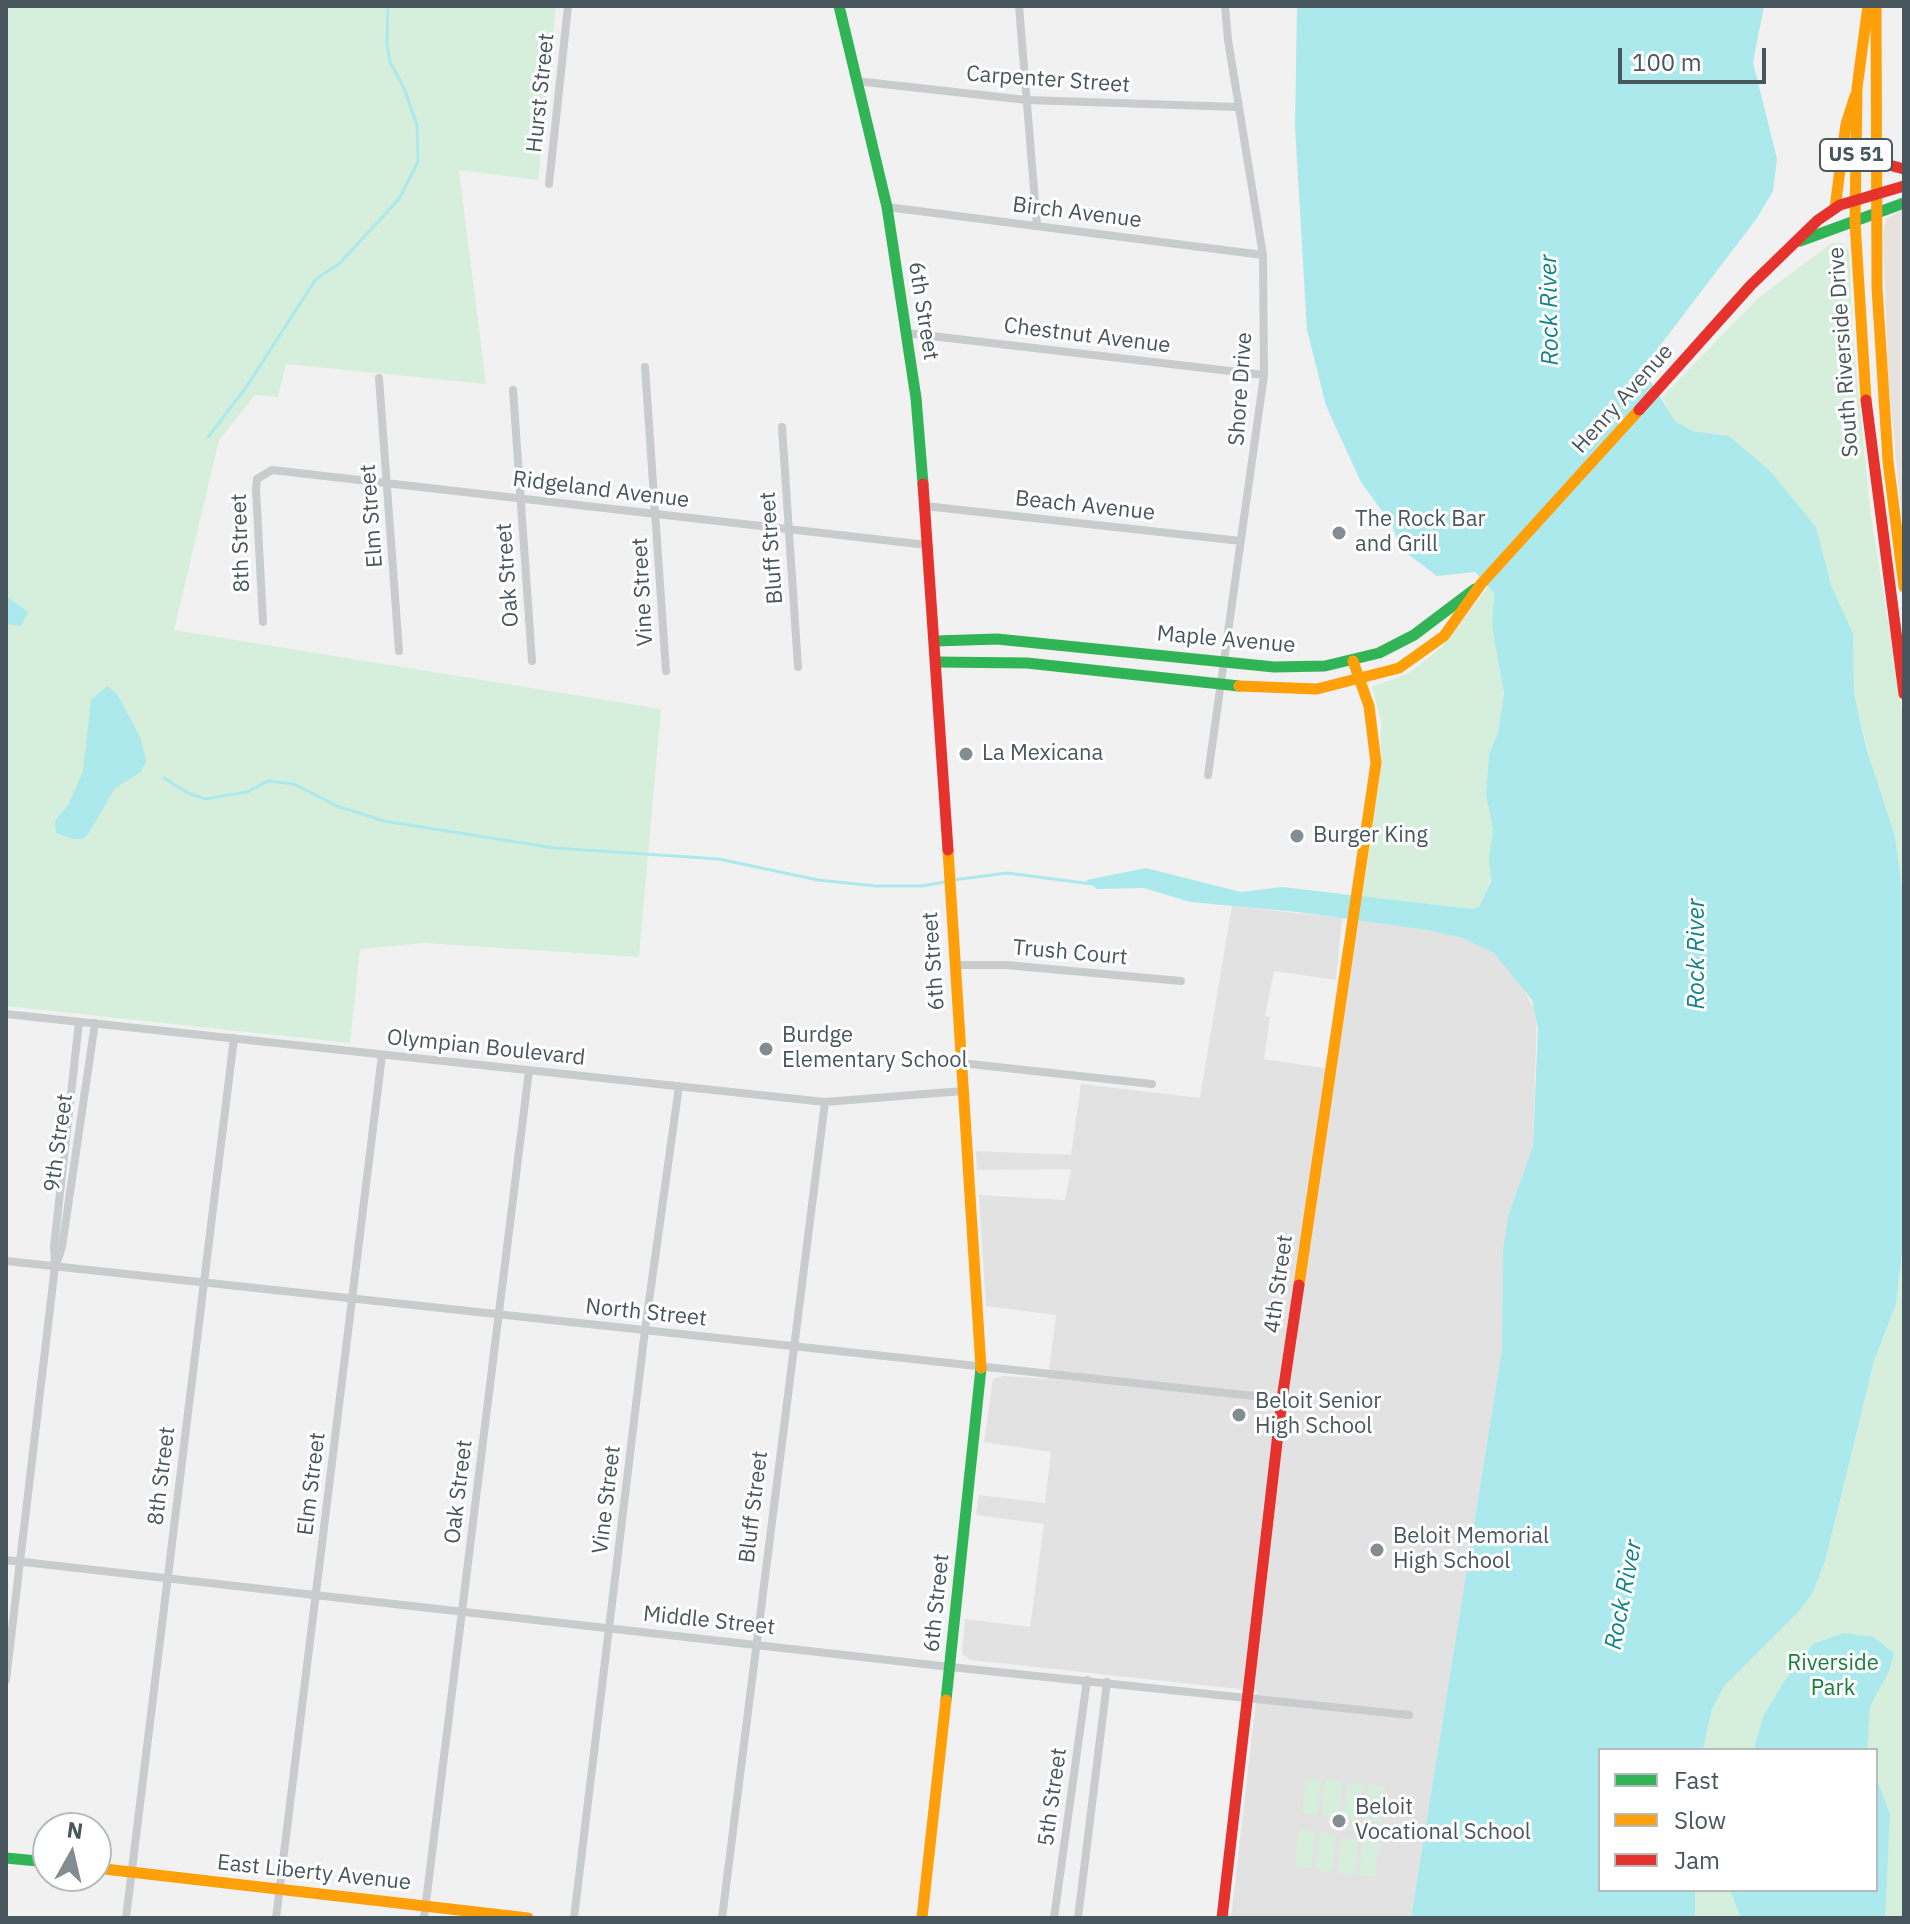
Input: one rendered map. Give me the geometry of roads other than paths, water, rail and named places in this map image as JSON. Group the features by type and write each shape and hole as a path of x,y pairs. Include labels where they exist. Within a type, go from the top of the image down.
{"street":[{"name":"Hurst Street","path":"549,184 568,6"},
{"name":"6th Street","path":"839,6 887,207 916,398 935,641 981,1366 978,1419 922,1918"},
{"path":"1019,6 1037,226"},
{"name":"Shore Drive","path":"1208,775 1264,375 1263,255 1225,6"},
{"name":"South Riverside Drive","path":"1868,6 1857,88 1855,222 1868,428 1904,694"},
{"name":"South Riverside Drive","path":"1876,6 1877,213 1883,396 1904,587"},
{"name":"Carpenter Street","path":"856,81 1027,100 1238,107"},
{"path":"1835,208 1840,191 1846,124 1857,88"},
{"path":"1877,152 1889,165 1904,169"},
{"name":"Henry Avenue","path":"1481,584 1751,285 1835,208 1855,199 1904,186"},
{"name":"Henry Avenue","path":"1797,242 1904,203"},
{"name":"Birch Avenue","path":"887,207 1263,255"},
{"name":"Chestnut Avenue","path":"906,333 1264,375"},
{"name":"Vine Street","path":"645,367 666,671"},
{"name":"Elm Street","path":"379,378 399,651"},
{"name":"Oak Street","path":"513,390 532,661"},
{"name":"Bluff Street","path":"782,427 798,667"},
{"name":"Ridgeland Avenue","path":"272,470 927,545"},
{"name":"8th Street","path":"263,622 256,489 257,479 272,470"},
{"name":"Beach Avenue","path":"925,506 1241,541"},
{"name":"Maple Avenue","path":"935,641 1025,641 1294,668 1353,661 1414,635 1481,584"},
{"name":"Maple Avenue","path":"936,662 1003,661 1303,689 1358,680 1399,668 1444,636 1481,584"},
{"name":"4th Street","path":"1222,1918 1282,1399 1376,763 1369,706 1353,661"},
{"name":"Trush Court","path":"955,965 1006,965 1181,981"},
{"name":"Olympian Boulevard","path":"6,1014 825,1102 963,1091"},
{"name":"9th Street","path":"6,1680 55,1266 54,1247 79,1022"},
{"name":"9th Street","path":"55,1266 62,1247 95,1023"},
{"name":"8th Street","path":"126,1918 234,1038"},
{"name":"Elm Street","path":"276,1918 382,1055"},
{"path":"961,1063 1152,1084"},
{"name":"Oak Street","path":"425,1912 529,1070"},
{"name":"Vine Street","path":"574,1918 645,1330 679,1086"},
{"name":"Bluff Street","path":"722,1918 825,1102"},
{"name":"North Street","path":"6,1261 1282,1399"},
{"name":"Middle Street","path":"6,1560 950,1667 1409,1715"},
{"name":"5th Street","path":"1054,1918 1087,1680"},
{"name":"5th Street","path":"1078,1918 1107,1682"},
{"path":"6,1858 32,1860"},
{"name":"East Liberty Avenue","path":"112,1870 280,1888 425,1912 528,1918"}],"water":[{"name":"Rock River","path":"1297,6 1764,6 1753,62 1777,159 1773,191 1757,218 1656,351 1651,382 1675,421 1693,431 1729,436 1769,470 1816,527 1831,585 1853,633 1854,693 1867,750 1895,837 1904,903 1904,1237 1896,1304 1874,1361 1826,1558 1813,1592 1799,1611 1724,1686 1712,1709 1703,1748 1598,1748 1598,1892 1695,1892 1695,1918 1411,1918 1502,1349 1503,1251 1508,1216 1533,1146 1538,1027 1532,1000 1494,953 1462,938 1427,930 1298,912 1190,902 1144,888 1097,889 1086,880 1146,868 1241,892 1282,887 1472,909 1479,907 1491,882 1489,861 1493,829 1486,795 1489,754 1498,733 1504,693 1492,627 1494,593 1475,572 1437,576 1400,548 1392,525 1361,482 1326,406 1307,330 1295,126"},
{"path":"6,596 28,612 21,626 6,624"},
{"path":"107,686 117,694 141,739 146,761 141,772 115,788 83,839 73,839 56,833 55,821 68,805 83,772 91,700"},
{"path":"1844,1633 1873,1637 1894,1653 1889,1671 1870,1706 1867,1748 1755,1748 1763,1717 1783,1683 1813,1644"},
{"path":"1878,1782 1890,1814 1885,1918 1741,1918 1731,1892 1878,1892"}],"waterway":[{"path":"208,437 247,386 316,279 339,264 399,199 418,162 417,125 404,88 390,62 388,6"},
{"path":"164,778 188,793 205,799 247,792 268,781 294,784 337,806 384,821 554,848 719,859 818,880 876,886 921,886 945,882"},
{"path":"953,880 1007,873 1092,884"}],"place":[{"name":"The Rock Bar and Grill","path":"1339,533"},
{"name":"La Mexicana","path":"966,754"},
{"name":"Burger King","path":"1297,836"},
{"name":"Burdge Elementary School","path":"766,1049"},
{"name":"Beloit Senior High School","path":"1239,1415"},
{"name":"Beloit Memorial High School","path":"1377,1550"},
{"name":"Beloit Vocational School","path":"1339,1821"}],"park label":[{"name":"Riverside Park","path":"1833,1676"}]}
